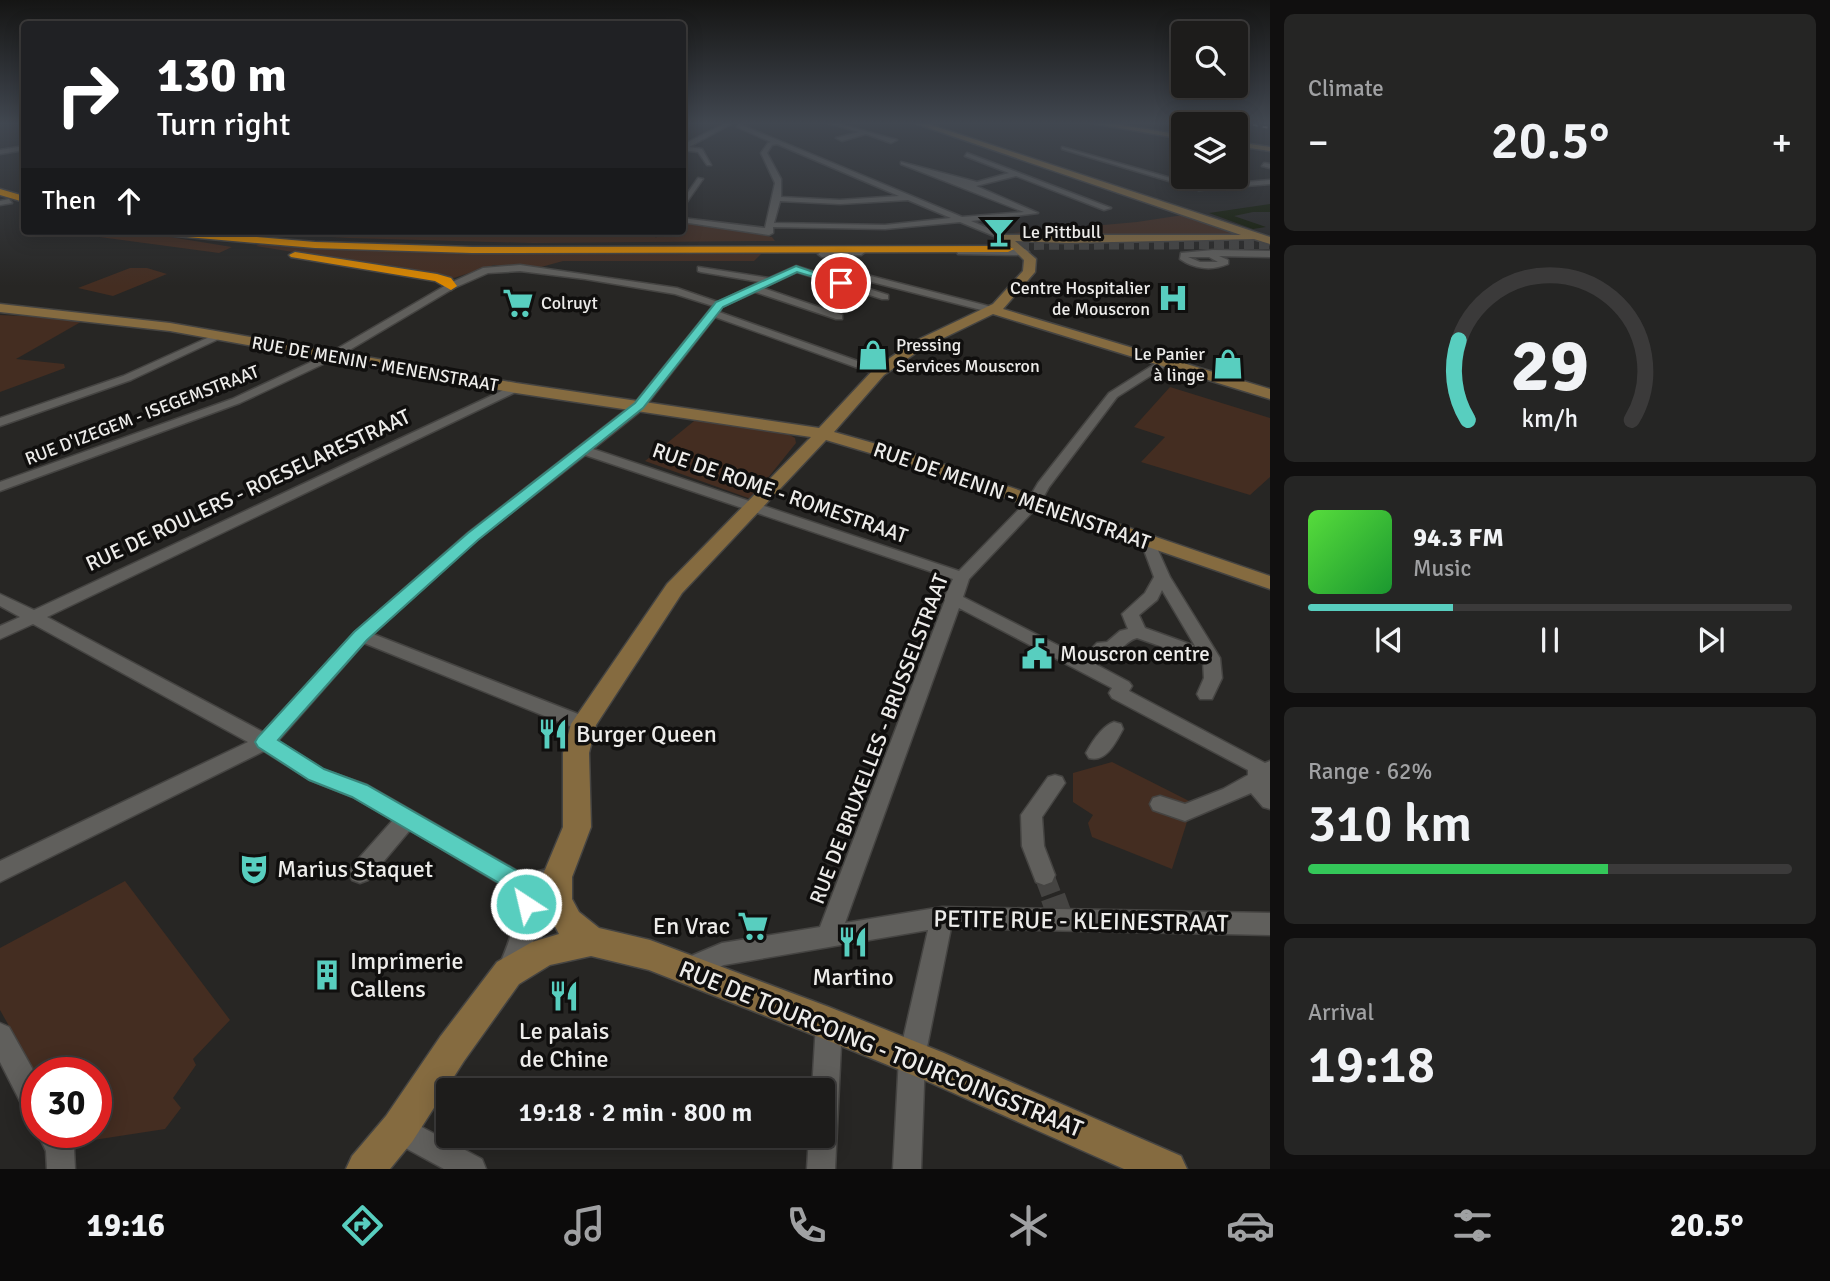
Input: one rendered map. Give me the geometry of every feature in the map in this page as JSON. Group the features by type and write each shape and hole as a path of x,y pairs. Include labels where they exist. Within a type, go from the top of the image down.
{"highway":[{"path":"0,192 21,199"},
{"path":"3,201 21,200"},
{"path":"174,235 437,278 447,281 451,286"},
{"path":"196,235 289,243 472,250 1001,240"},
{"path":"258,235 467,244 757,245 1001,240"}],"street":[{"path":"769,231 779,188 778,178"},
{"path":"0,599 36,616 265,742 317,775 360,791 518,883 534,884 557,877 577,827 576,752 584,724 674,589 756,506 878,372 914,347 993,310 1029,272 1031,262 1025,252 963,220 861,178"},
{"path":"686,221 769,231 874,228 1034,213 974,185 949,178"},
{"path":"974,185 1002,178"},
{"path":"1025,178 1107,208"},
{"path":"1081,178 1265,239"},
{"path":"1164,178 1199,188 1270,182"},
{"path":"1248,180 1259,183"},
{"path":"686,183 697,182 686,200"},
{"path":"775,199 847,202 910,198"},
{"path":"1001,240 1265,239"},
{"path":"822,254 1025,252"},
{"path":"1245,255 1215,266 1202,265 1183,257 1192,253 1270,254"},
{"path":"1206,254 1219,257 1225,262"},
{"name":"RUE D'IZEGEM - ISEGEMSTRAAT","path":"0,487 236,401 332,356 451,286 485,270 520,268 677,291 716,309 878,372"},
{"path":"701,269 769,281"},
{"path":"0,872 265,742 360,636 473,536 639,406 716,309 796,269 885,297"},
{"path":"863,277 993,310 1270,394"},
{"path":"754,288 839,317"},
{"name":"RUE DE MENIN - MENENSTRAAT","path":"0,309 170,327 516,388 750,422 913,460 1270,583"},
{"path":"0,422 127,378 220,336"},
{"name":"RUE DE BRUXELLES - BRUSSELSTRAAT","path":"829,935 962,577 1034,502 1042,486 1113,395 1165,362"},
{"name":"RUE DE ROULERS - ROESELARESTRAAT","path":"0,633 516,388"},
{"name":"RUE DE ROME - ROMESTRAAT","path":"584,450 962,577"},
{"path":"1148,542 1162,577 1212,662 1213,678 1206,694"},
{"path":"1138,632 1130,614 1151,596 1162,577"},
{"path":"952,598 1124,686 1118,693 1265,773"},
{"path":"1086,666 1103,647 1110,650 1126,635 1138,632 1212,662"},
{"path":"360,636 584,724"},
{"path":"1096,753 1114,729"},
{"path":"1265,773 1260,791 1270,801"},
{"path":"1160,804 1185,813 1208,805 1265,773"},
{"path":"1044,875 1033,846 1031,816 1055,783"},
{"path":"360,873 408,818"},
{"name":"RUE DE TOURCOING - TOURCOINGSTRAAT","path":"557,877 557,901 561,911 568,922 591,941 650,955 829,1024 912,1057 1168,1169"},
{"name":"RUE DE TOURCOING - TOURCOINGSTRAAT","path":"365,1169 399,1129 508,972 522,943 528,919 525,895 518,883"},
{"path":"907,1169 912,1057 943,917"},
{"name":"PETITE RUE - KLEINESTRAAT","path":"688,969 722,954 943,917 1270,925"},
{"name":"RUE DE TOURCOING - TOURCOINGSTRAAT","path":"508,972 544,952 591,941"},
{"path":"821,1169 829,1024"},
{"path":"0,1036 21,1075"},
{"path":"399,1129 472,1169"},
{"path":"59,1148 61,1169"}],"shaded area":[{"path":"1270,204 1270,212 1234,216 1266,227 1253,229 1209,213"},
{"path":"1183,215 1245,236 1072,238 1013,233 1137,222"},
{"path":"686,222 766,232 767,236 775,241 533,243 298,235 650,235 657,238 652,235 686,235"},
{"path":"85,235 158,235 232,247 219,253"},
{"path":"262,243 370,250 764,251 754,261 563,261 534,269 494,265 454,278 256,246"},
{"path":"130,268 147,268 167,274 113,296 78,288"},
{"path":"0,315 86,319 16,359 64,364 65,368 0,392"},
{"path":"1170,387 1270,418 1270,477 1250,495 1141,462 1165,437 1134,427"},
{"path":"699,417 781,430 795,438 796,443 751,499 645,461"},
{"path":"1112,762 1193,803 1172,869 1092,837 1088,823 1093,815 1073,802 1073,773"},
{"path":"125,881 230,1020 193,1059 196,1065 173,1098 181,1108 165,1129 112,1137 112,1057 26,1057 0,1010 0,948"}],"tunnel":[{"path":"1004,245 1270,244"},
{"path":"1044,875 1053,899"},
{"path":"1053,897 1061,919"}],"place":[{"name":"Le Pittbull","path":"999,232"},
{"name":"Centre Hospitalier de Mouscron","path":"1173,298"},
{"name":"Colruyt","path":"518,303"},
{"name":"Pressing Services Mouscron","path":"873,355"},
{"name":"Le Panier à linge","path":"1228,364"},
{"name":"Mouscron centre","path":"1037,654"},
{"name":"Burger Queen","path":"553,734"},
{"name":"Marius Staquet","path":"254,869"},
{"name":"En Vrac","path":"753,926"},
{"name":"Martino","path":"853,942"},
{"name":"Imprimerie Callens","path":"327,975"},
{"name":"Le palais de Chine","path":"564,996"}],"route":[{"path":"526,904 525,895 518,883 360,791 317,775 265,742 360,636 473,536 639,406 719,304 796,269 841,283"}]}
